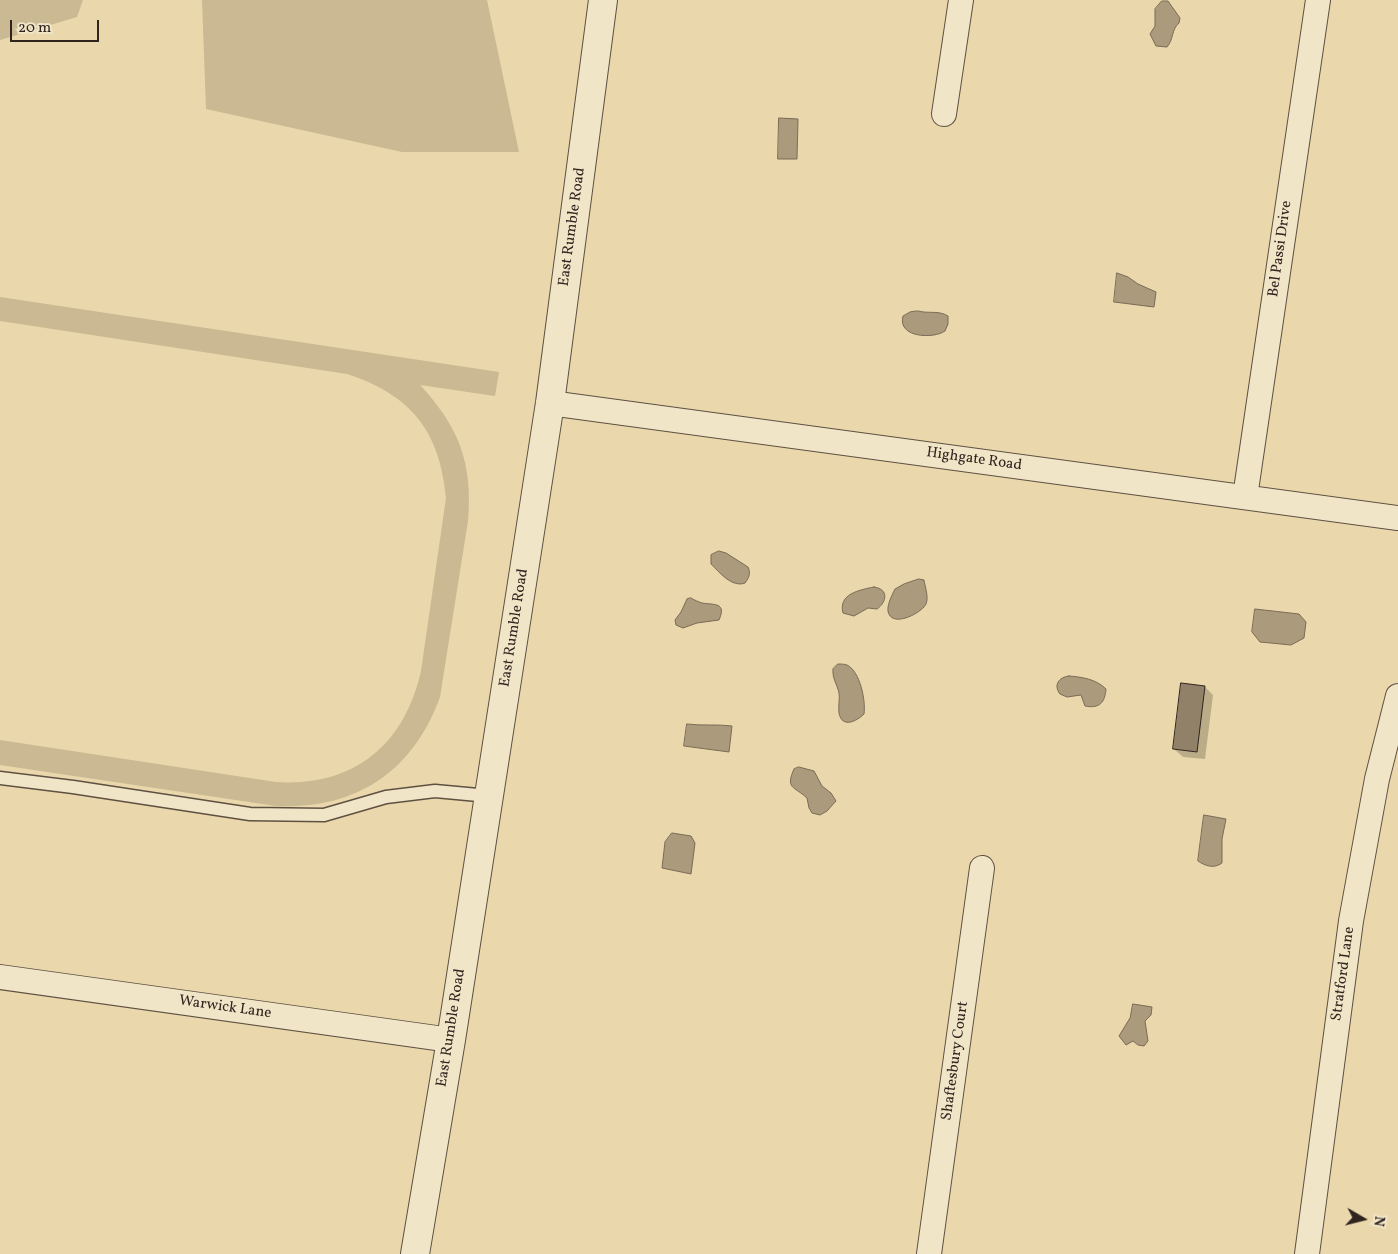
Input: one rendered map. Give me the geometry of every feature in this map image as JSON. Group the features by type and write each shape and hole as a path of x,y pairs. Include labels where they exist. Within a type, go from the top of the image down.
{"street":[{"name":"East Rumble Road","path":"415,1254 451,1040 550,403 603,0"},
{"path":"944,114 961,0"},
{"name":"Bel Passi Drive","path":"1245,497 1318,0"},
{"name":"Highgate Road","path":"550,403 1398,518"},
{"name":"Stratford Lane","path":"1307,1254 1351,921 1378,779 1398,696"},
{"name":"Shaftesbury Court","path":"929,1254 982,868"},
{"name":"Warwick Lane","path":"0,977 451,1040"}],"lane":[{"path":"0,778 250,814 324,815 386,797 435,792 489,796"}],"shaded area":[{"path":"0,0 83,0 77,17 0,40"},
{"path":"202,0 487,0 519,152 402,152 206,109"},
{"path":"1162,1 1168,1 1180,18 1167,47 1156,46 1150,34 1155,26 1155,9"},
{"path":"779,118 798,119 797,159 778,159"},
{"path":"1117,273 1156,292 1154,307 1114,302"},
{"path":"0,297 499,372 495,396 420,385 445,416 454,431 460,447 468,481 468,521 440,697 428,723 414,746 397,766 378,781 355,793 331,801 305,806 276,806 0,765 0,740 276,782 304,782 329,777 351,769 371,756 388,740 402,721 413,698 421,671 446,498 443,474 429,435 405,405 389,393 369,383 347,374 0,321"},
{"path":"910,312 941,313 948,316 948,324 945,331 940,334 925,336 911,333 905,329 903,316"},
{"path":"719,551 726,553 748,567 749,575 745,583 740,584 731,581 711,564 711,555"},
{"path":"919,579 924,580 927,598 923,608 907,618 895,619 890,616 888,606 895,589"},
{"path":"874,587 882,590 885,596 883,603 877,609 868,608 854,616 843,613 842,607 847,597 856,592"},
{"path":"691,598 702,603 720,607 721,614 719,620 697,623 683,628 676,625 675,620 687,599"},
{"path":"1255,609 1299,614 1306,622 1304,638 1291,645 1260,642 1252,632"},
{"path":"838,664 844,664 852,668 859,680 863,694 864,714 850,722 843,721 839,713 839,693 833,672 833,669"},
{"path":"1069,676 1089,679 1106,689 1101,704 1090,707 1085,706 1081,695 1067,697 1060,694 1057,688 1058,682 1062,678"},
{"path":"687,724 732,726 729,752 684,746"},
{"path":"799,767 814,771 822,786 831,793 836,801 827,811 820,815 812,813 807,798 791,784 791,775 794,769"},
{"path":"1204,815 1226,819 1222,839 1222,863 1216,866 1198,861"},
{"path":"672,833 691,836 695,843 691,874 662,868 665,842"},
{"path":"1133,1004 1152,1007 1151,1015 1145,1021 1148,1041 1144,1046 1138,1045 1133,1041 1126,1045 1119,1036 1130,1018"}],"building":[{"path":"1181,683 1205,686 1197,752 1173,749"}]}
